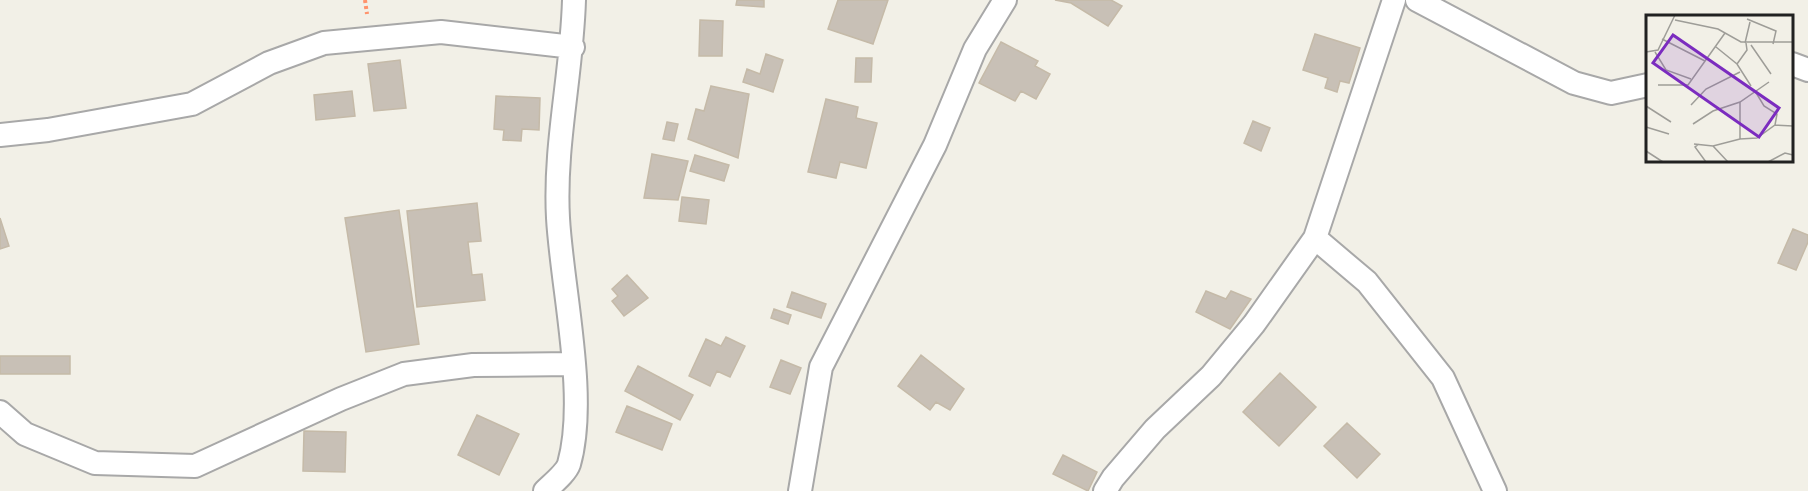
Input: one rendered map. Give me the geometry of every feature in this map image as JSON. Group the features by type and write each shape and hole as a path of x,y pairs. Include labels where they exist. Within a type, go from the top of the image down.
{"street":[{"path":"545,491 568,466 575,419 573,364 558,217 561,123 573,47 574,0"},
{"path":"800,491 821,367 935,145 975,49 1005,0"},
{"path":"1105,491 1113,477 1155,429 1225,358 1254,324 1315,238 1394,0"},
{"path":"1417,0 1574,83 1611,93 1646,85"},
{"path":"0,135 48,130 192,104 269,63 324,43 441,32 573,47"},
{"path":"1793,65 1808,70"},
{"path":"1315,238 1367,282 1443,378 1495,491"},
{"path":"0,412 25,434 95,463 195,466 341,399 405,374 473,364 573,364"}],"building":[{"path":"737,0 764,0 764,7 736,5"},
{"path":"838,0 888,0 873,44 828,29"},
{"path":"1055,0 1111,0 1122,6 1108,26 1071,3"},
{"path":"700,20 723,21 722,56 699,56"},
{"path":"1315,34 1360,48 1349,83 1340,81 1337,92 1325,88 1328,78 1303,70"},
{"path":"1001,42 1038,61 1035,66 1050,74 1036,99 1021,91 1015,101 979,83"},
{"path":"766,54 783,60 773,92 743,82 747,69 760,74"},
{"path":"856,58 872,58 871,82 855,82"},
{"path":"400,60 406,108 374,111 368,64"},
{"path":"711,86 749,94 738,158 688,139 696,109 704,111"},
{"path":"352,91 355,116 316,120 314,95"},
{"path":"496,96 540,98 539,130 522,129 521,141 503,140 504,130 494,129"},
{"path":"826,99 858,107 856,118 877,123 866,168 840,162 836,178 808,172"},
{"path":"1253,121 1270,128 1261,151 1244,143"},
{"path":"667,122 678,124 674,141 663,139"},
{"path":"652,154 688,161 678,200 644,198"},
{"path":"695,155 729,165 724,181 690,171"},
{"path":"682,197 709,200 706,224 679,221"},
{"path":"477,203 481,241 468,242 472,275 482,274 485,300 417,307 407,211"},
{"path":"399,210 419,344 366,352 345,218"},
{"path":"0,218 9,246 0,249"},
{"path":"1793,229 1808,235 1808,242 1796,270 1778,263"},
{"path":"627,275 648,298 624,316 612,301 618,296 612,289"},
{"path":"1206,291 1226,299 1231,291 1251,299 1230,329 1196,312"},
{"path":"792,292 826,304 821,318 787,307"},
{"path":"774,309 791,315 788,324 771,318"},
{"path":"726,337 745,346 730,377 717,371 710,386 689,376 706,339 721,346"},
{"path":"921,355 964,389 950,410 936,402 930,410 898,386"},
{"path":"0,356 70,356 70,374 0,374"},
{"path":"781,360 801,368 790,394 770,387"},
{"path":"638,366 693,395 680,420 625,391"},
{"path":"1280,373 1316,407 1279,446 1243,412"},
{"path":"627,406 672,424 662,450 616,432"},
{"path":"477,415 519,434 499,475 458,455"},
{"path":"1347,423 1380,454 1357,478 1324,446"},
{"path":"304,431 346,432 345,472 303,471"},
{"path":"1063,455 1097,472 1088,491 1053,474"}]}
